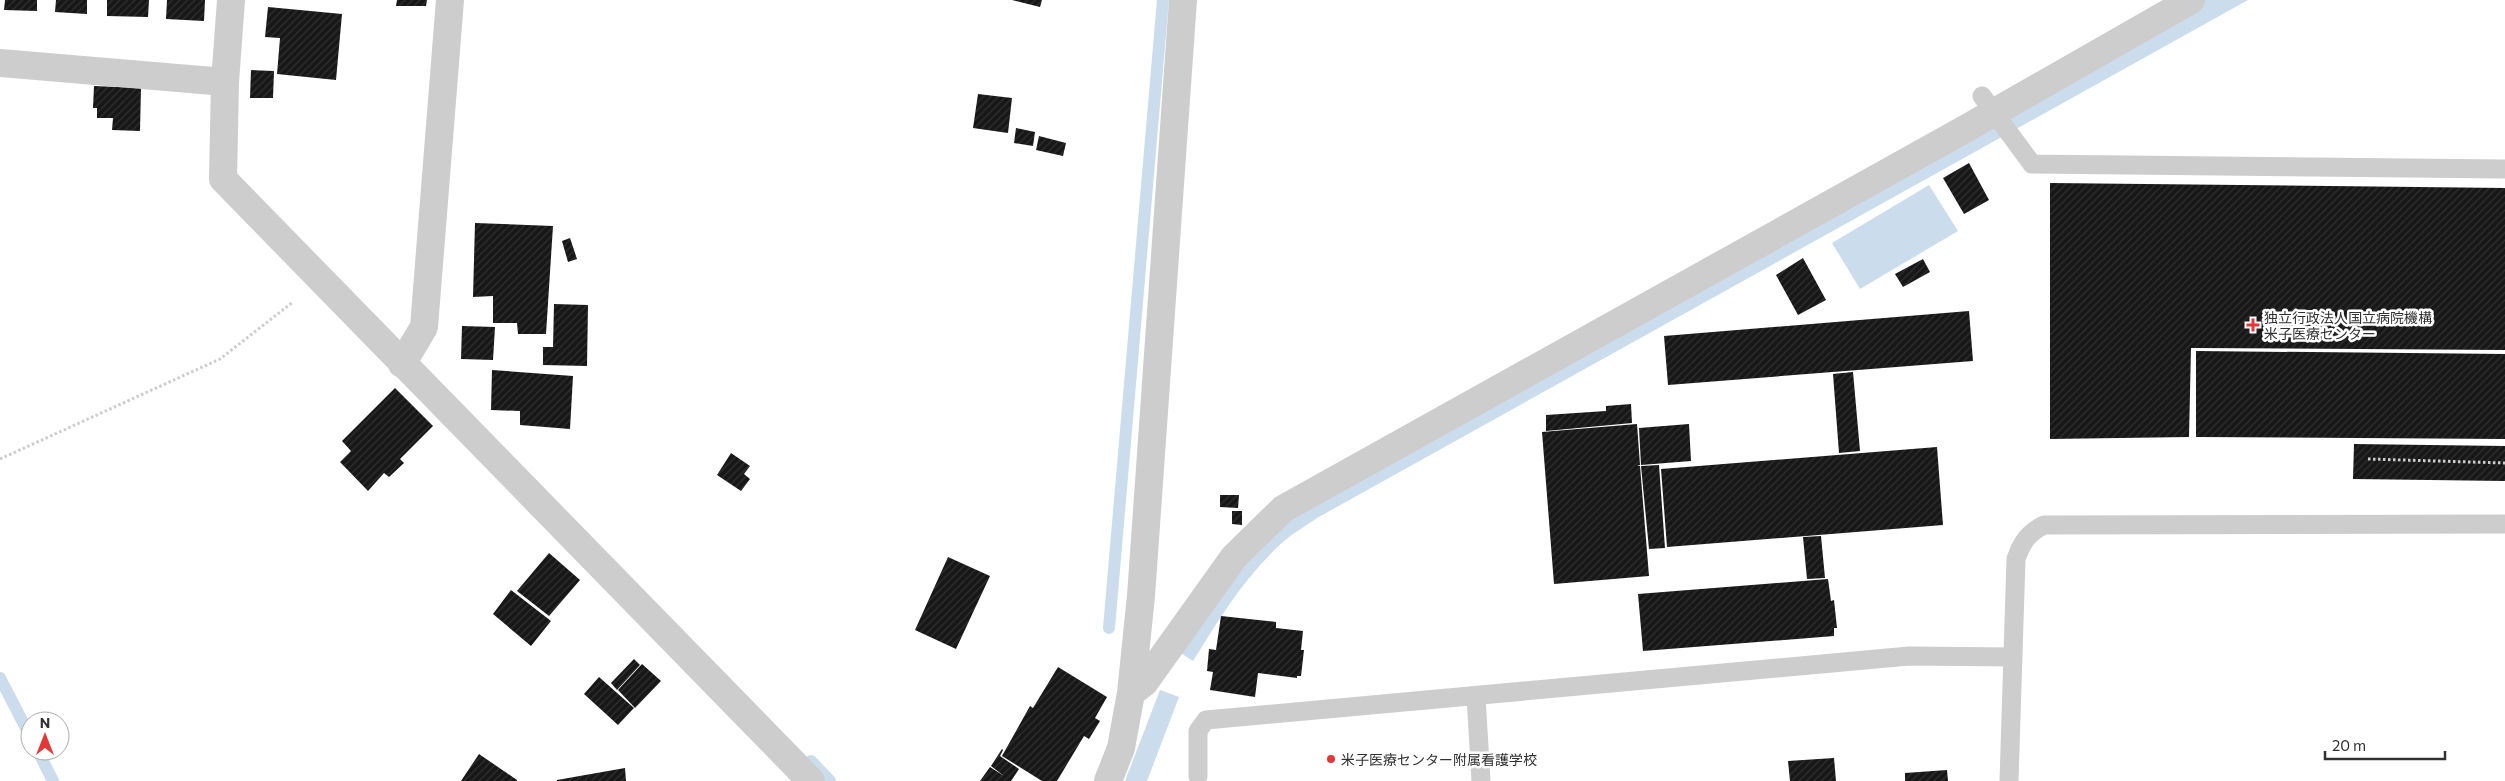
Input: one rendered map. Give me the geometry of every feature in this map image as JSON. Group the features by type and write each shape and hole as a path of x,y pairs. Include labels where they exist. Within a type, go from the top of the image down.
{"street":[{"path":"231,0 225,82 222,180 811,781"},
{"path":"402,364 424,327 450,0"},
{"path":"1108,781 1121,748 1131,693 1141,586 1183,0"},
{"path":"1131,693 1144,683 1234,557 1283,509 1989,104 2190,0"},
{"path":"0,63 225,82"}],"lane":[{"path":"1989,104 2012,140 2032,164 2505,168"},
{"path":"2009,781 2016,559 2021,544 2030,532 2044,525 2505,524"},
{"path":"1198,776 1198,731 1206,720 1909,656 2013,657"},
{"path":"1476,696 1481,781"}],"path":[{"path":"0,459 220,359 321,281"},
{"path":"2368,458 2505,463"}],"water":[{"path":"2202,0 2248,0 1317,518 1287,539 1269,555 1223,614 1193,661 1179,652 1216,593 1294,511"},
{"path":"1929,185 1958,231 1860,289 1832,243"},
{"path":"1160,690 1179,697 1147,781 1125,781"}],"building":[{"path":"5,0 37,0 37,11 4,10"},
{"path":"56,0 87,0 87,14 55,12"},
{"path":"107,0 149,0 148,17 107,16"},
{"path":"167,0 205,0 204,21 166,19"},
{"path":"397,0 427,0 426,6 396,6"},
{"path":"1012,0 1042,0 1040,7"},
{"path":"268,7 342,14 336,80 277,74 280,38 265,37"},
{"path":"251,70 274,71 273,98 250,98"},
{"path":"94,86 141,88 140,131 112,130 113,118 97,118 97,108 93,108"},
{"path":"978,94 1012,98 1008,133 973,128"},
{"path":"1016,128 1035,132 1033,146 1014,143"},
{"path":"1039,136 1066,143 1063,156 1036,150"},
{"path":"1969,163 1989,200 1964,214 1943,178"},
{"path":"2050,183 2505,188 2505,350 2191,348 2189,437 2050,439"},
{"path":"475,223 553,226 546,334 518,334 517,323 493,323 493,296 473,297"},
{"path":"570,238 577,259 568,262 562,241"},
{"path":"1803,258 1826,300 1798,315 1776,275"},
{"path":"1923,259 1930,272 1903,287 1895,274"},
{"path":"554,304 588,305 587,366 543,365 543,347 553,347"},
{"path":"1969,311 1973,361 1668,385 1664,336"},
{"path":"462,326 495,327 493,360 461,359"},
{"path":"2196,351 2505,354 2505,439 2196,437"},
{"path":"492,370 573,376 570,429 520,425 520,411 491,410"},
{"path":"1853,372 1860,451 1839,453 1833,374"},
{"path":"395,388 433,426 400,459 404,463 389,477 384,473 368,491 340,462 351,451 342,441"},
{"path":"1631,404 1632,423 1546,431 1546,415 1606,411 1606,406"},
{"path":"1637,424 1640,465 1637,466 1640,466 1649,576 1554,584 1542,432"},
{"path":"1689,424 1691,461 1641,465 1639,428"},
{"path":"2354,444 2505,446 2505,481 2353,479"},
{"path":"1937,447 1943,525 1667,547 1661,469"},
{"path":"731,453 750,466 744,474 750,479 741,491 717,475"},
{"path":"1659,465 1665,548 1649,549 1641,466"},
{"path":"1220,495 1239,495 1238,508 1220,507"},
{"path":"1232,511 1242,511 1242,525 1232,524"},
{"path":"1821,536 1825,578 1807,579 1803,537"},
{"path":"549,553 580,580 549,616 517,591"},
{"path":"948,557 990,576 956,649 915,630"},
{"path":"1828,579 1831,601 1834,600 1837,628 1834,628 1834,636 1643,651 1638,594"},
{"path":"511,590 551,621 531,646 493,614"},
{"path":"1221,616 1276,622 1276,628 1303,631 1301,650 1304,650 1301,676 1297,676 1297,678 1258,673 1255,697 1210,690 1213,672 1207,671 1209,649 1216,650"},
{"path":"634,659 640,665 617,690 611,683"},
{"path":"642,664 661,681 635,708 618,690"},
{"path":"1058,667 1107,697 1095,718 1100,721 1089,739 1084,736 1057,781 1042,781 1002,756 1030,706 1033,708"},
{"path":"599,677 634,708 618,725 584,694"},
{"path":"1002,749 1000,756 1019,769 1011,781 980,781 990,767 1004,776 991,766"},
{"path":"479,754 517,780 517,781 461,781"},
{"path":"1834,758 1836,781 1790,781 1788,761"},
{"path":"625,768 626,781 557,781 557,780"},
{"path":"1947,770 1948,781 1905,781 1905,773"}],"waterway":[{"path":"1109,628 1163,0"},
{"path":"0,678 20,717"},
{"path":"43,761 53,781"},
{"path":"811,761 830,781"}],"place":[{"name":"独立行政法人国立病院機構 米子医療センター","path":"2253,325"},
{"name":"米子医療センター附属看護学校","path":"1331,759"}]}
